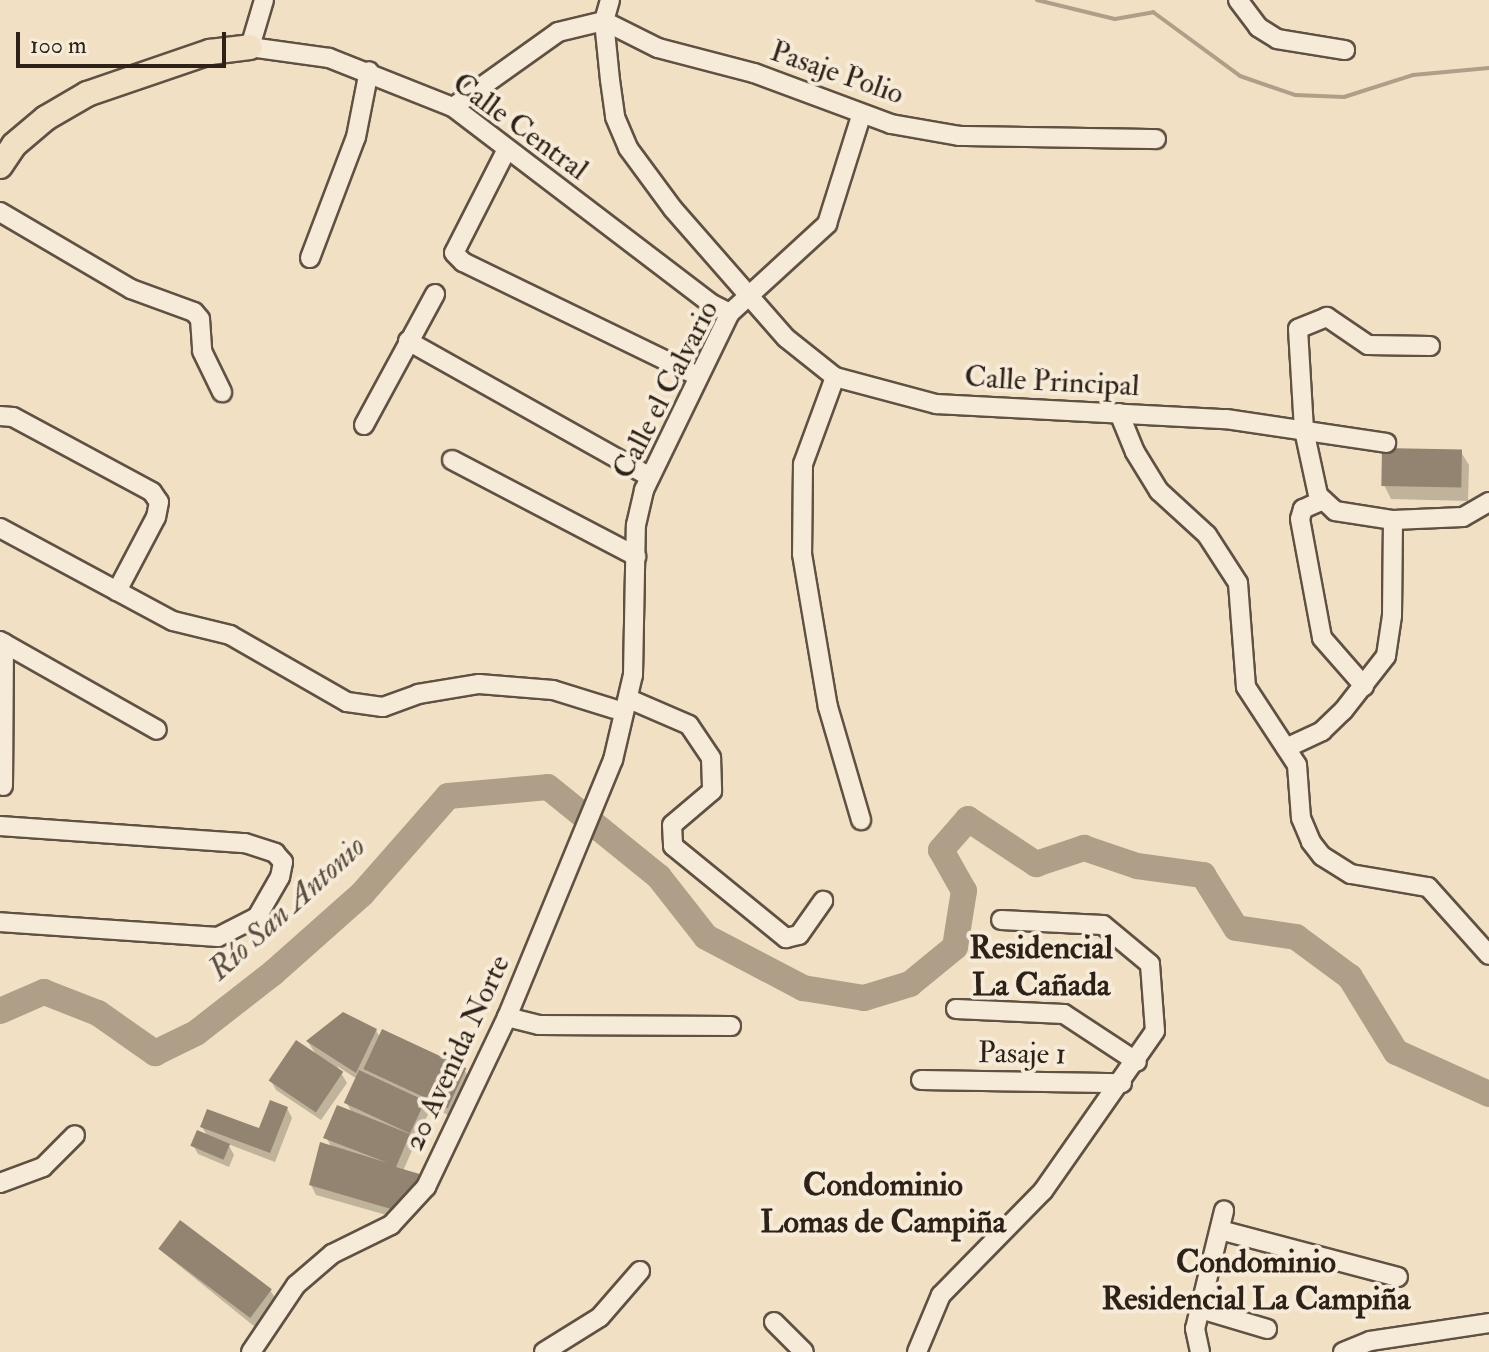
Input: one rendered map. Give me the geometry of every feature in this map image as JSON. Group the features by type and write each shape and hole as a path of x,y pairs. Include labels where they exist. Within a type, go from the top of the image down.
{"main road":[{"path":"0,166 14,145 46,118 87,94 210,52 250,47"}],"street":[{"path":"250,47 264,0"},
{"name":"Calle el Calvario","path":"610,0 604,21 615,117 628,148 673,209 750,295 730,313 649,476 639,507 623,707"},
{"path":"1238,0 1258,27 1277,39 1345,50"},
{"path":"453,107 558,32 604,21"},
{"name":"Pasaje Polio","path":"604,21 658,48 754,73 861,116 959,136 1156,139"},
{"name":"Calle Central","path":"250,47 294,50 369,71 453,107 506,151 730,313"},
{"path":"310,258 356,137 369,71"},
{"path":"750,295 827,224 861,116"},
{"path":"506,151 454,253 463,262 698,376"},
{"path":"0,212 131,289 198,316 202,351 222,392"},
{"path":"364,425 435,294"},
{"name":"Calle Principal","path":"750,295 786,338 835,377 936,404 1119,413 1304,430 1386,443"},
{"path":"1430,346 1368,345 1327,317 1298,329 1304,430 1321,501 1335,511 1393,520 1456,518 1489,502"},
{"path":"408,341 649,476"},
{"path":"835,377 803,464 802,554 828,707 861,820"},
{"path":"1119,413 1159,491 1207,535 1238,583 1246,687 1286,748 1299,774 1301,818 1322,856 1351,874 1428,887 1489,955"},
{"path":"0,416 13,417 152,492 159,502 156,517 117,591"},
{"path":"452,460 636,556"},
{"path":"1321,501 1303,509 1300,519 1322,638 1364,686"},
{"path":"1286,748 1322,731 1364,686 1390,648 1393,520"},
{"path":"0,528 173,621 230,635 347,702 383,707 418,694 479,684 553,690 689,725 711,758 712,791 672,825 673,846 782,936 799,935 823,901"},
{"path":"3,786 2,642 157,730"},
{"name":"20 Avenida Norte","path":"251,1352 296,1285 332,1254 391,1225 426,1187 507,1017 578,851 596,802 623,707"},
{"path":"0,826 245,843 275,853 283,862 280,877 257,917 218,937 0,922"},
{"path":"917,1352 941,1295 1043,1191 1137,1062 1155,1031 1153,973 1145,955 1103,925 1001,920"},
{"path":"956,1009 1064,1014 1137,1062"},
{"path":"507,1017 539,1025 731,1026"},
{"name":"Pasaje 1","path":"921,1080 1122,1083"},
{"path":"0,1183 43,1167 75,1135"},
{"path":"1200,1352 1195,1333 1224,1211"},
{"path":"1220,1230 1398,1277"},
{"path":"544,1352 600,1317 640,1271"},
{"path":"1200,1309 1267,1329"},
{"path":"774,1322 804,1352"},
{"path":"1343,1352 1370,1341 1489,1323"}],"building":[{"path":"1382,448 1462,449 1461,487 1381,486"},
{"path":"343,1012 377,1029 356,1073 306,1041"},
{"path":"382,1029 466,1068 448,1108 363,1069"},
{"path":"296,1040 343,1072 316,1112 269,1081"},
{"path":"359,1070 425,1101 410,1133 344,1103"},
{"path":"270,1100 288,1107 270,1153 200,1127 207,1109 259,1128"},
{"path":"337,1105 410,1134 396,1167 423,1175 391,1209 309,1185 320,1142 388,1163 323,1138"},
{"path":"197,1130 230,1144 223,1160 190,1146"},
{"path":"180,1220 272,1289 250,1318 158,1249"}],"waterway":[{"path":"1037,0 1115,19 1153,12 1240,76 1295,95 1344,97 1413,75 1489,68"},
{"name":"Río San Antonio","path":"0,1011 44,992 98,1013 155,1053 196,1033 273,973 362,894 448,796 548,787 659,877 706,937 803,988 864,998 910,984 955,947 964,891 941,850 968,819 1036,864 1084,848 1137,866 1203,875 1236,928 1296,937 1350,977 1396,1052 1489,1094"}],"district":[{"name":"Residencial La Cañada","path":"1041,968"},
{"name":"Condominio Lomas de Campiña","path":"883,1204"},
{"name":"Condominio Residencial La Campiña","path":"1256,1282"}]}
